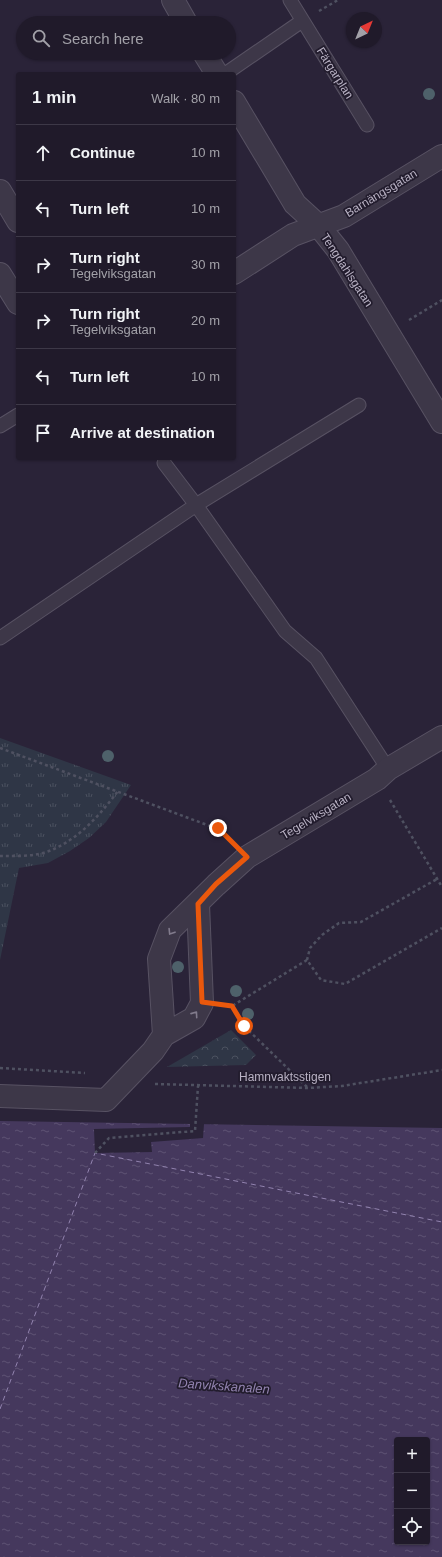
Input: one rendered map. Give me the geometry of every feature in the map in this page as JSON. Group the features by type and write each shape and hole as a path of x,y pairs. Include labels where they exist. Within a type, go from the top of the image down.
{"street":[{"path":"173,0 182,16"},
{"path":"208,60 216,72"},
{"name":"Tengdahlsgatan","path":"236,105 295,204 318,225 338,250 442,422"},
{"name":"Barnängsgatan","path":"236,272 292,235 344,216 442,156"},
{"path":"0,191 16,218"},
{"path":"0,274 16,300"},
{"name":"Tegelviksgatan","path":"164,1035 159,959 170,930 198,904 216,884 247,857 442,738"},
{"path":"0,1096 106,1100 153,1052 164,1035 194,1018 202,1002 198,904"}],"lane":[{"name":"Färgarplan","path":"290,0 367,125"},
{"path":"227,72 302,21"},
{"path":"0,638 196,505 359,405"},
{"path":"0,426 16,416"},
{"path":"164,463 196,505 285,631 316,658 383,774"}],"path":[{"path":"387,332 442,300"},
{"path":"0,748 218,828 247,857"},
{"path":"383,774 442,887"},
{"path":"0,856 24,856 48,852 73,839 102,811 118,791"},
{"path":"202,1002 232,1006 307,960 310,948 322,935 339,923 361,922 438,879"},
{"path":"307,960 321,980 346,984 442,928"},
{"path":"232,1006 244,1026 308,1088"},
{"name":"Hamnvaktsstigen","path":"127,1080 140,1084 308,1088 342,1086 442,1070"},
{"path":"95,1153 109,1138 195,1131 198,1086"}],"green space":[{"path":"0,738 131,785 106,822 89,838 70,851 48,863 19,868 0,960"},
{"path":"231,1030 256,1055 246,1065 167,1067"}],"water":[{"name":"Danvikskanalen","path":"0,1121 442,1128 442,1557 0,1557"}],"pier":[{"path":"190,1124 204,1124 203,1138 151,1142 152,1152 95,1153 94,1129 190,1127"}],"ferry route":[{"path":"0,1409 95,1153 442,1222"}],"route":[{"path":"218,828 247,857 216,884 198,904 202,1002 232,1006 244,1026"}]}
